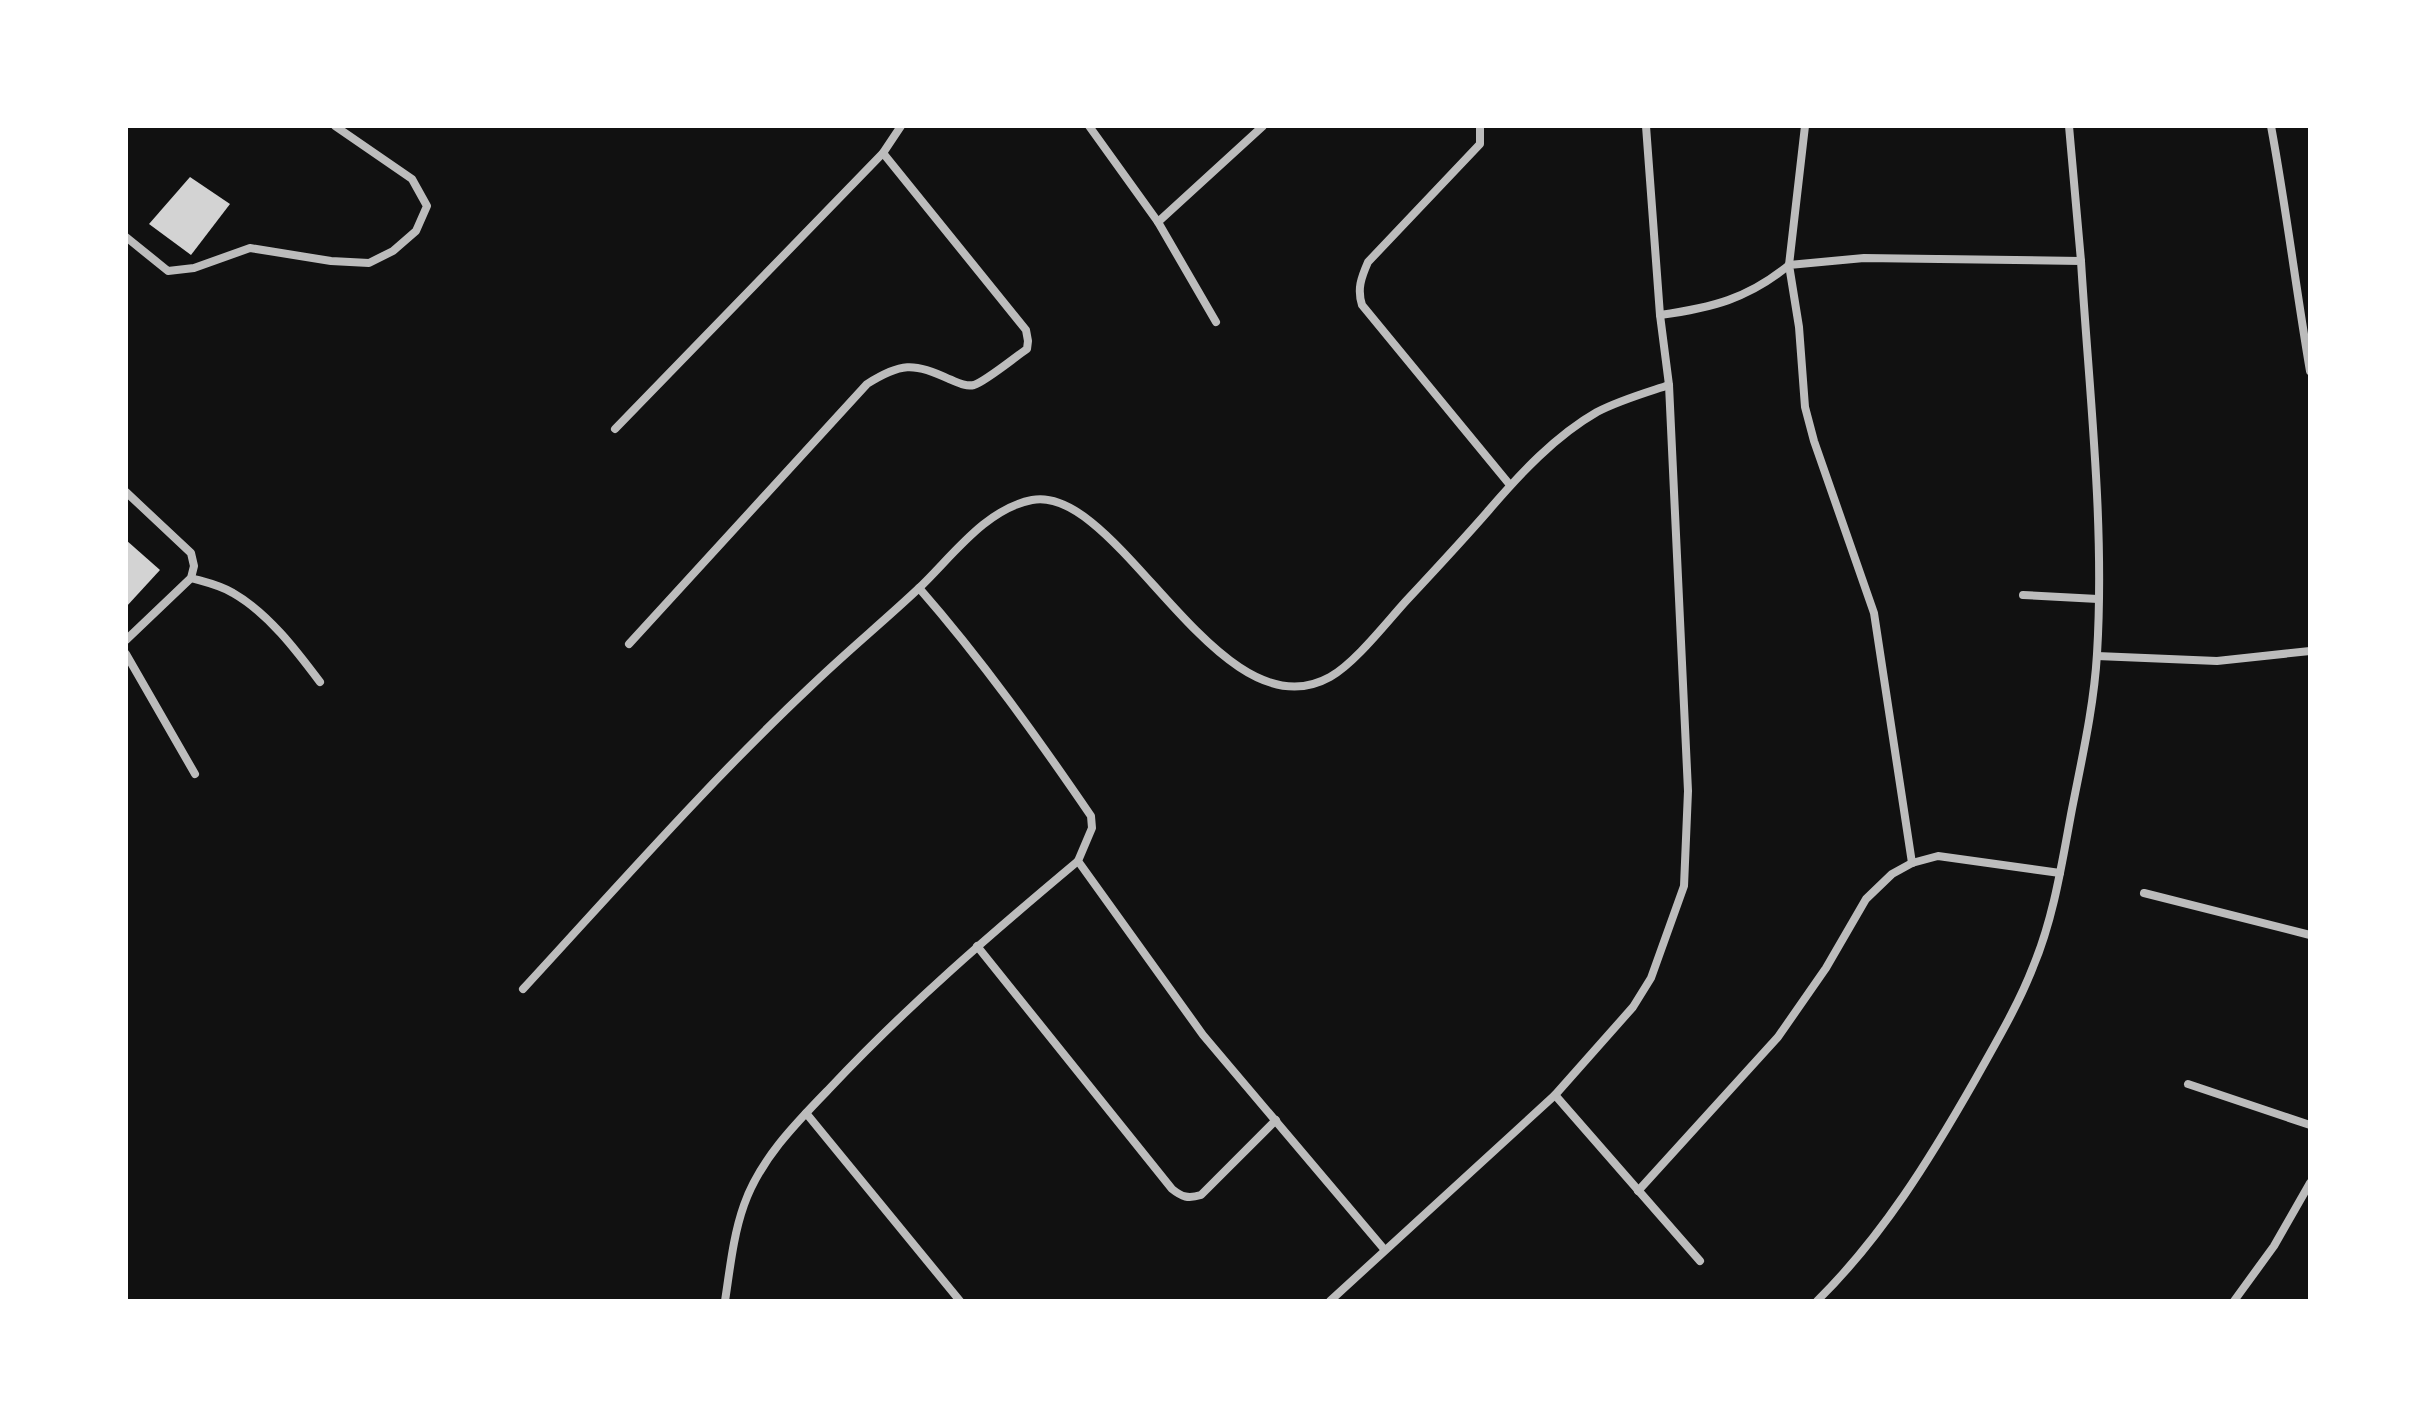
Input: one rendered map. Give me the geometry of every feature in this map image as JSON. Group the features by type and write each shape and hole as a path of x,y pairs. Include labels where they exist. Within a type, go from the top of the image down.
{"street":[{"path":"126,237 168,271 194,268 250,248 331,261 369,263 393,251 416,231 427,206 412,179 335,126"},
{"path":"615,429 883,153 901,126"},
{"path":"1089,126 1158,222 1216,322"},
{"path":"1158,222 1263,126"},
{"path":"1480,126 1480,144 1368,262 1360,281 1359,295 1362,305 1510,485"},
{"path":"1330,1301 1555,1095 1633,1007 1651,978 1684,886 1688,791 1669,385 1660,315 1646,126"},
{"path":"1805,126 1789,265 1799,327 1805,407 1874,613 1912,863"},
{"path":"1817,1301 1903,1197 1951,1122 2033,967 2060,873 2097,656 2098,599 2097,482 2069,126"},
{"path":"2271,126 2310,371"},
{"path":"629,644 867,384 884,373 902,367 923,366 961,384 975,385 1027,349 1026,330 883,153"},
{"path":"1660,315 1704,309 1745,295 1770,281 1789,265 1864,258 2081,261"},
{"path":"523,989 808,688 991,518 1034,499 1056,501 1078,510 1177,612 1252,677 1274,685 1303,686 1330,677 1361,650 1510,485 1571,429 1598,412 1669,385"},
{"path":"126,492 191,553 194,566 191,578 126,640"},
{"path":"191,578 233,593 257,611 320,682"},
{"path":"725,1301 732,1249 744,1204 764,1163 806,1113 879,1036 977,946 1078,861 1092,828 1091,816 1032,730 919,588"},
{"path":"2023,595 2098,599"},
{"path":"2097,656 2217,661 2310,651"},
{"path":"126,654 195,774"},
{"path":"1638,1191 1778,1037 1878,885 1912,863 1938,856 2060,873"},
{"path":"1078,861 1203,1035 1384,1249"},
{"path":"2144,893 2310,935"},
{"path":"977,946 1172,1189 1182,1197 1201,1195 1276,1120"},
{"path":"2188,1084 2310,1125"},
{"path":"1555,1095 1700,1261"},
{"path":"806,1113 960,1301"},
{"path":"2234,1301 2274,1246 2310,1183"}],"building":[{"path":"190,177 230,204 191,255 149,224"},
{"path":"126,540 160,570 126,607"}]}
